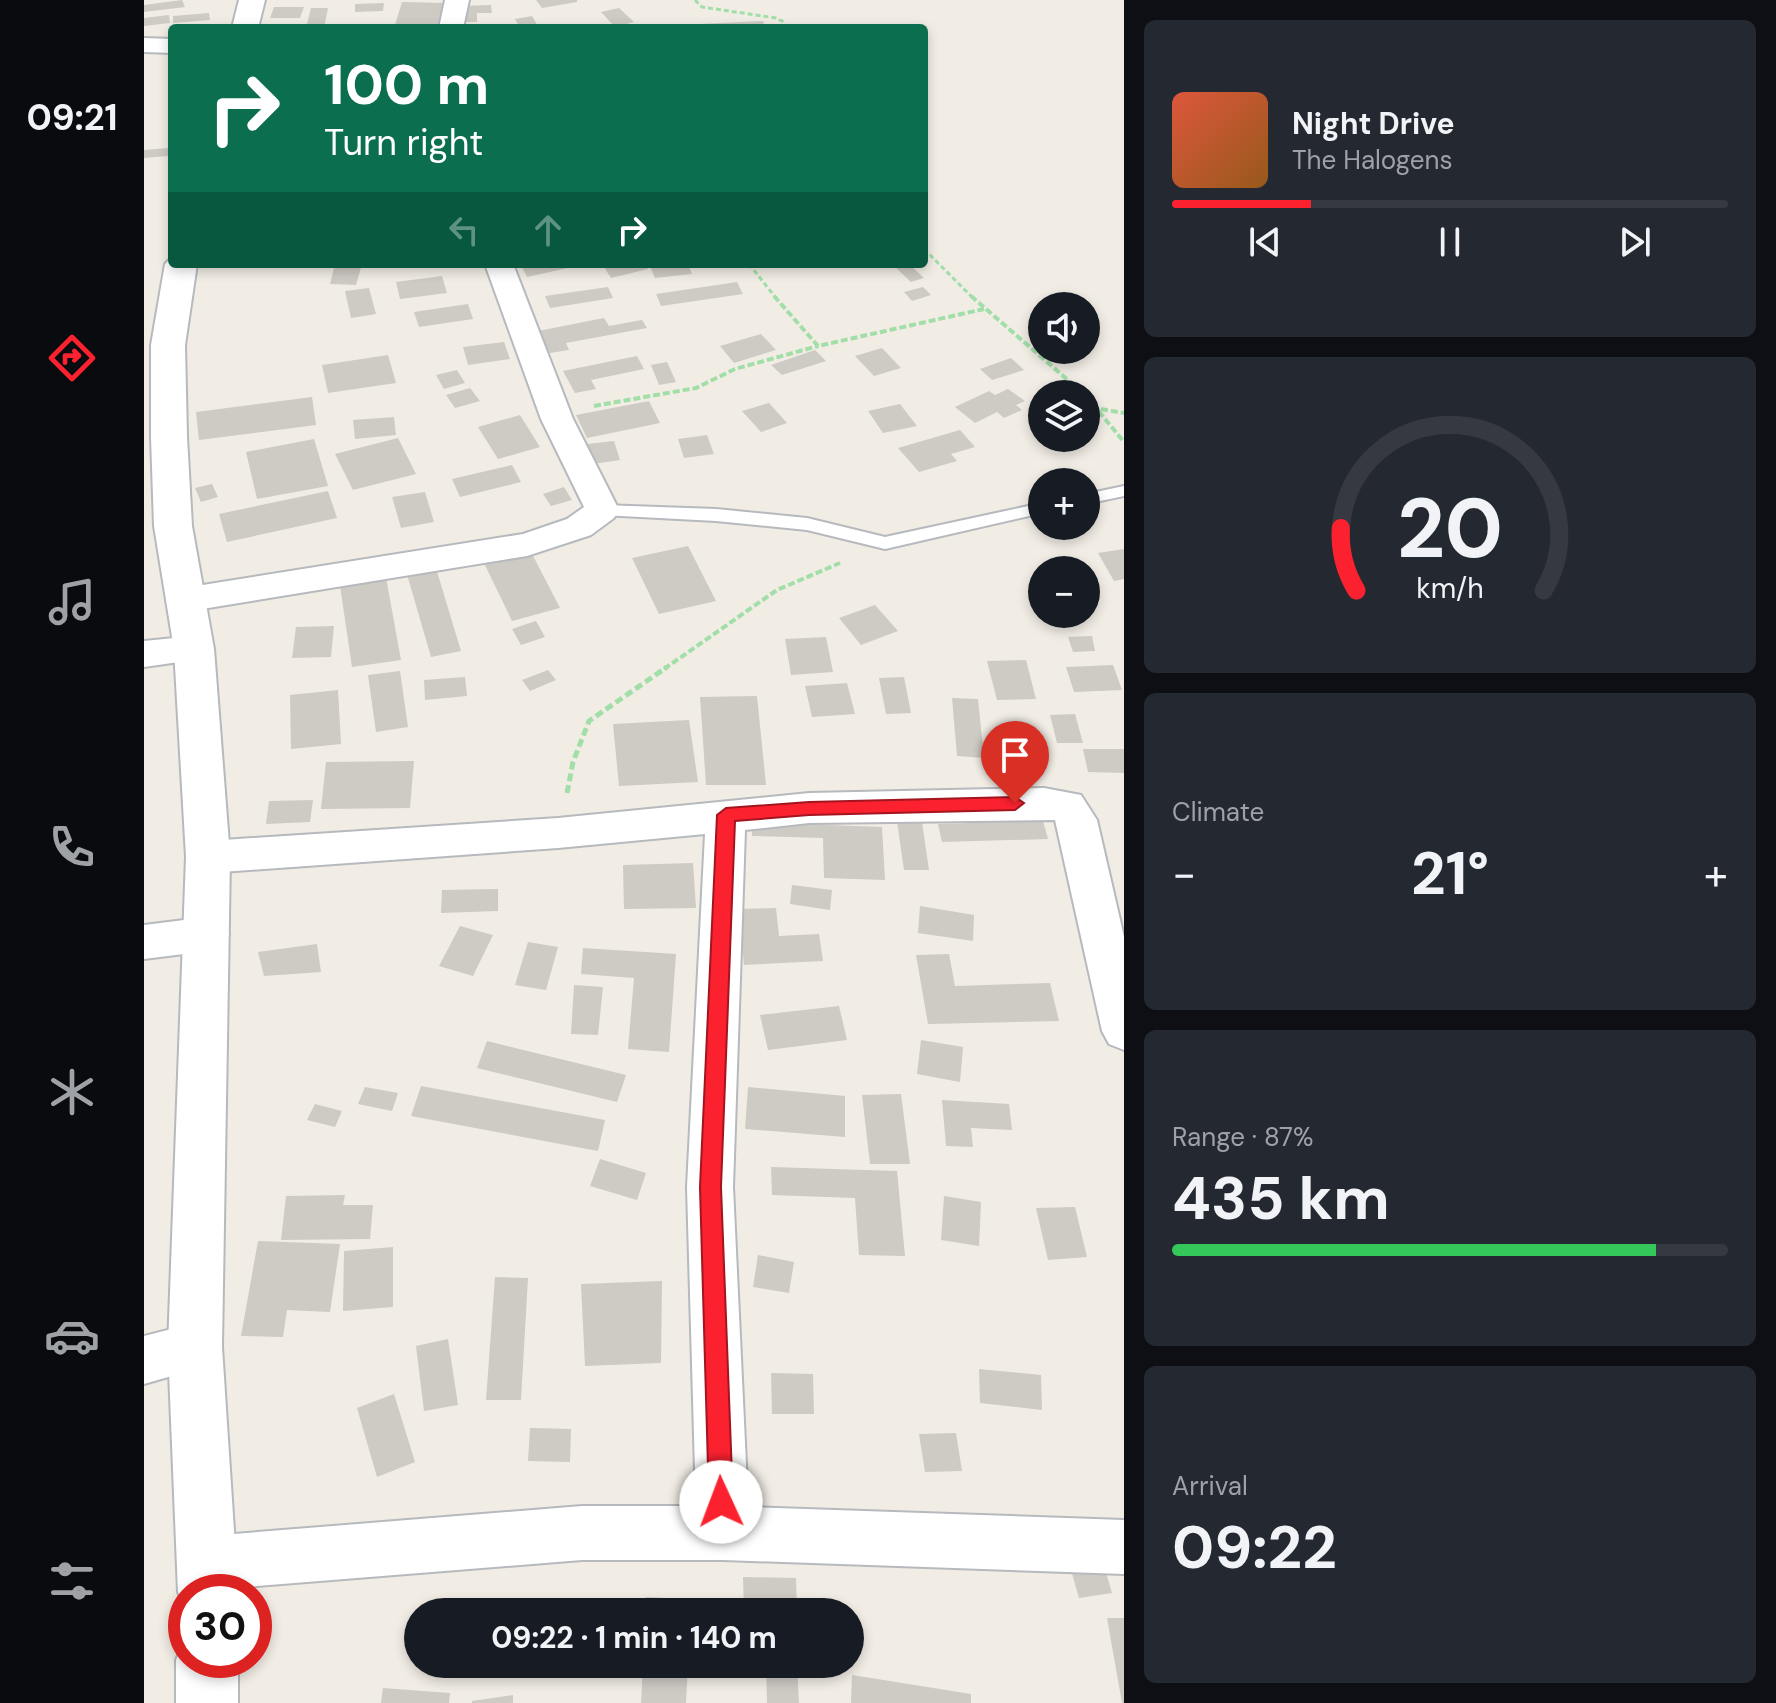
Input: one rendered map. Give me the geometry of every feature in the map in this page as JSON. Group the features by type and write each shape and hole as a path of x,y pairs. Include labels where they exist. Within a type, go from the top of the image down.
{"street":[{"path":"246,24 252,0"},
{"path":"452,24 457,0"},
{"path":"144,45 168,46"},
{"path":"180,268 156,438 194,649 208,857 195,1347 208,1574"},
{"path":"184,600 527,545 579,527 602,510 553,409 500,268"},
{"path":"144,654 194,649"},
{"path":"208,857 558,833 809,808 1044,803 1067,806 1077,820 1124,1031"},
{"path":"723,1533 710,1187 726,815"},
{"path":"144,942 208,934"},
{"path":"144,1360 195,1347"},
{"path":"234,1574 582,1533 723,1533 1124,1547"},
{"path":"207,1678 207,1703"}],"lane":[{"path":"1100,496 1124,491"},
{"path":"602,510 716,515 807,524 885,543 1028,511"}],"path":[{"path":"695,0 702,7 776,18 785,24"},
{"path":"928,253 984,309 1067,380"},
{"path":"751,268 762,286 806,328 818,346"},
{"path":"553,409 661,396 696,388 735,369 818,346 984,309"},
{"path":"1100,409 1124,413"},
{"path":"1100,409 1124,442"},
{"path":"558,833 573,762 589,721 777,590 885,543"}],"building":[{"path":"182,0 185,7 144,12 144,5"},
{"path":"536,0 577,0 577,2 542,8"},
{"path":"402,2 447,3 441,24 395,24"},
{"path":"384,3 383,11 355,12 355,4"},
{"path":"491,5 492,13 477,13 477,22 458,22 458,6"},
{"path":"274,7 304,7 300,18 270,18"},
{"path":"311,8 328,8 325,24 307,24"},
{"path":"619,8 634,22 612,24 601,12"},
{"path":"209,13 210,20 173,23 173,16"},
{"path":"169,15 170,23 144,26 144,18"},
{"path":"532,16 537,24 518,24 515,19"},
{"path":"763,21 764,24 699,24"},
{"path":"168,148 168,156 144,158 144,150"},
{"path":"334,268 361,268 356,285 330,284"},
{"path":"522,268 568,268 527,277"},
{"path":"605,268 648,269 611,278"},
{"path":"651,268 690,268 692,274 655,278"},
{"path":"896,268 913,268 924,278 911,282"},
{"path":"442,276 447,293 400,299 396,282"},
{"path":"737,282 743,294 661,306 656,294"},
{"path":"608,287 613,298 550,308 545,296"},
{"path":"923,287 931,295 912,301 904,292"},
{"path":"369,288 376,314 351,318 345,291"},
{"path":"468,304 473,319 419,327 414,312"},
{"path":"604,318 609,326 642,320 647,328 566,343 569,350 550,353 538,331"},
{"path":"761,334 776,350 734,363 720,346"},
{"path":"504,342 510,359 468,365 463,347"},
{"path":"882,348 901,368 874,376 855,356"},
{"path":"815,350 826,361 782,375 771,365"},
{"path":"388,355 396,383 328,393 322,365"},
{"path":"637,356 644,369 591,380 596,389 575,393 563,371"},
{"path":"1011,358 1024,370 992,380 980,369"},
{"path":"667,362 676,382 659,385 651,365"},
{"path":"457,370 465,383 444,389 436,375"},
{"path":"470,388 480,401 455,408 446,395"},
{"path":"1008,389 1025,401 1016,405 1022,410 1004,418 997,412 975,423 955,407 989,391 995,395"},
{"path":"312,397 316,425 199,440 196,412"},
{"path":"649,401 660,423 587,438 576,415"},
{"path":"769,403 787,423 761,432 742,411"},
{"path":"900,404 917,426 883,433 868,411"},
{"path":"520,415 540,447 498,459 478,427"},
{"path":"394,417 396,435 355,439 353,420"},
{"path":"960,430 975,447 951,454 957,461 919,472 898,448"},
{"path":"707,435 714,454 684,458 678,439"},
{"path":"398,438 416,474 353,490 335,454"},
{"path":"314,439 328,486 257,499 246,452"},
{"path":"614,441 620,460 593,464 587,444"},
{"path":"512,465 521,482 460,497 452,479"},
{"path":"212,484 218,497 201,502 195,488"},
{"path":"564,487 572,500 551,506 543,494"},
{"path":"328,491 337,518 227,542 219,514"},
{"path":"425,492 434,522 401,528 392,497"},
{"path":"688,546 716,601 659,614 632,558"},
{"path":"1124,549 1124,579 1114,581 1098,553"},
{"path":"530,550 560,608 512,621 483,561"},
{"path":"435,565 461,651 431,657 406,571"},
{"path":"385,572 401,660 352,667 339,579"},
{"path":"875,605 898,631 861,645 839,618"},
{"path":"536,621 545,637 521,645 512,629"},
{"path":"334,626 331,657 292,658 296,627"},
{"path":"1092,636 1095,651 1073,652 1068,637"},
{"path":"826,637 833,672 791,675 785,639"},
{"path":"1026,660 1036,699 997,700 987,661"},
{"path":"1113,665 1122,690 1074,692 1066,667"},
{"path":"548,670 556,680 530,691 522,680"},
{"path":"400,671 408,727 376,732 368,675"},
{"path":"465,677 467,696 425,700 424,680"},
{"path":"904,677 911,713 886,714 879,678"},
{"path":"847,683 855,714 812,717 805,686"},
{"path":"338,690 341,744 291,749 290,695"},
{"path":"757,696 766,785 706,785 700,697"},
{"path":"952,698 978,699 984,758 957,756"},
{"path":"1075,714 1083,743 1057,743 1050,715"},
{"path":"689,720 698,782 619,786 613,724"},
{"path":"994,730 1036,730 1041,760 1014,760 1012,751 998,752"},
{"path":"1083,749 1124,749 1124,773 1088,772"},
{"path":"414,761 410,808 321,809 326,762"},
{"path":"313,800 310,822 266,824 269,801"},
{"path":"896,815 921,815 929,870 904,870"},
{"path":"1043,821 1048,839 942,842 938,824"},
{"path":"752,822 882,827 885,880 824,878 823,838 752,836"},
{"path":"693,863 696,908 624,909 623,865"},
{"path":"792,885 832,890 830,910 790,904"},
{"path":"498,889 498,911 441,913 442,890"},
{"path":"920,906 974,915 973,941 918,933"},
{"path":"776,908 779,936 819,934 823,961 744,965 739,909"},
{"path":"460,926 493,935 473,976 439,966"},
{"path":"528,942 558,947 546,990 515,985"},
{"path":"317,944 321,972 264,976 258,952"},
{"path":"583,948 676,954 669,1052 628,1049 634,978 581,974"},
{"path":"949,954 955,986 1050,983 1059,1021 928,1024 916,955"},
{"path":"574,985 603,987 598,1035 571,1034"},
{"path":"839,1006 847,1040 768,1050 760,1015"},
{"path":"921,1040 963,1047 960,1082 917,1074"},
{"path":"487,1041 626,1075 617,1102 477,1068"},
{"path":"421,1086 605,1120 598,1151 411,1116"},
{"path":"365,1087 398,1093 392,1111 358,1104"},
{"path":"748,1087 845,1096 845,1137 745,1129"},
{"path":"901,1094 910,1164 870,1164 862,1095"},
{"path":"942,1100 1009,1104 1012,1130 971,1128 973,1147 946,1146"},
{"path":"315,1104 342,1111 335,1127 307,1120"},
{"path":"600,1159 646,1173 637,1200 590,1186"},
{"path":"771,1167 897,1171 905,1256 859,1255 855,1198 772,1195"},
{"path":"345,1195 343,1205 373,1205 370,1239 281,1240 286,1196"},
{"path":"944,1196 981,1202 979,1246 941,1240"},
{"path":"1075,1207 1087,1257 1048,1260 1036,1208"},
{"path":"258,1241 340,1244 330,1312 287,1310 283,1337 241,1336"},
{"path":"393,1247 393,1307 343,1311 344,1251"},
{"path":"758,1255 794,1262 789,1293 753,1287"},
{"path":"495,1277 528,1278 521,1400 486,1400"},
{"path":"662,1281 661,1363 585,1366 581,1284"},
{"path":"448,1339 458,1405 424,1411 416,1346"},
{"path":"979,1369 1041,1375 1042,1410 980,1403"},
{"path":"771,1373 813,1374 814,1414 772,1414"},
{"path":"394,1394 415,1462 377,1477 357,1408"},
{"path":"530,1428 571,1429 570,1462 528,1461"},
{"path":"956,1433 962,1471 925,1472 919,1434"},
{"path":"1102,1559 1112,1593 1079,1598 1069,1563"},
{"path":"743,1577 796,1578 797,1598 744,1598"},
{"path":"1107,1618 1124,1618 1124,1703 1122,1703"},
{"path":"864,1677 971,1694 971,1703 851,1703 852,1678"},
{"path":"642,1678 687,1678 686,1703 641,1703"},
{"path":"766,1678 798,1678 799,1703 767,1703"},
{"path":"383,1688 450,1693 449,1703 381,1703"},
{"path":"513,1695 513,1703 472,1703 472,1701"}],"route":[{"path":"721,1502 710,1187 726,815 809,808 1015,803"}]}
